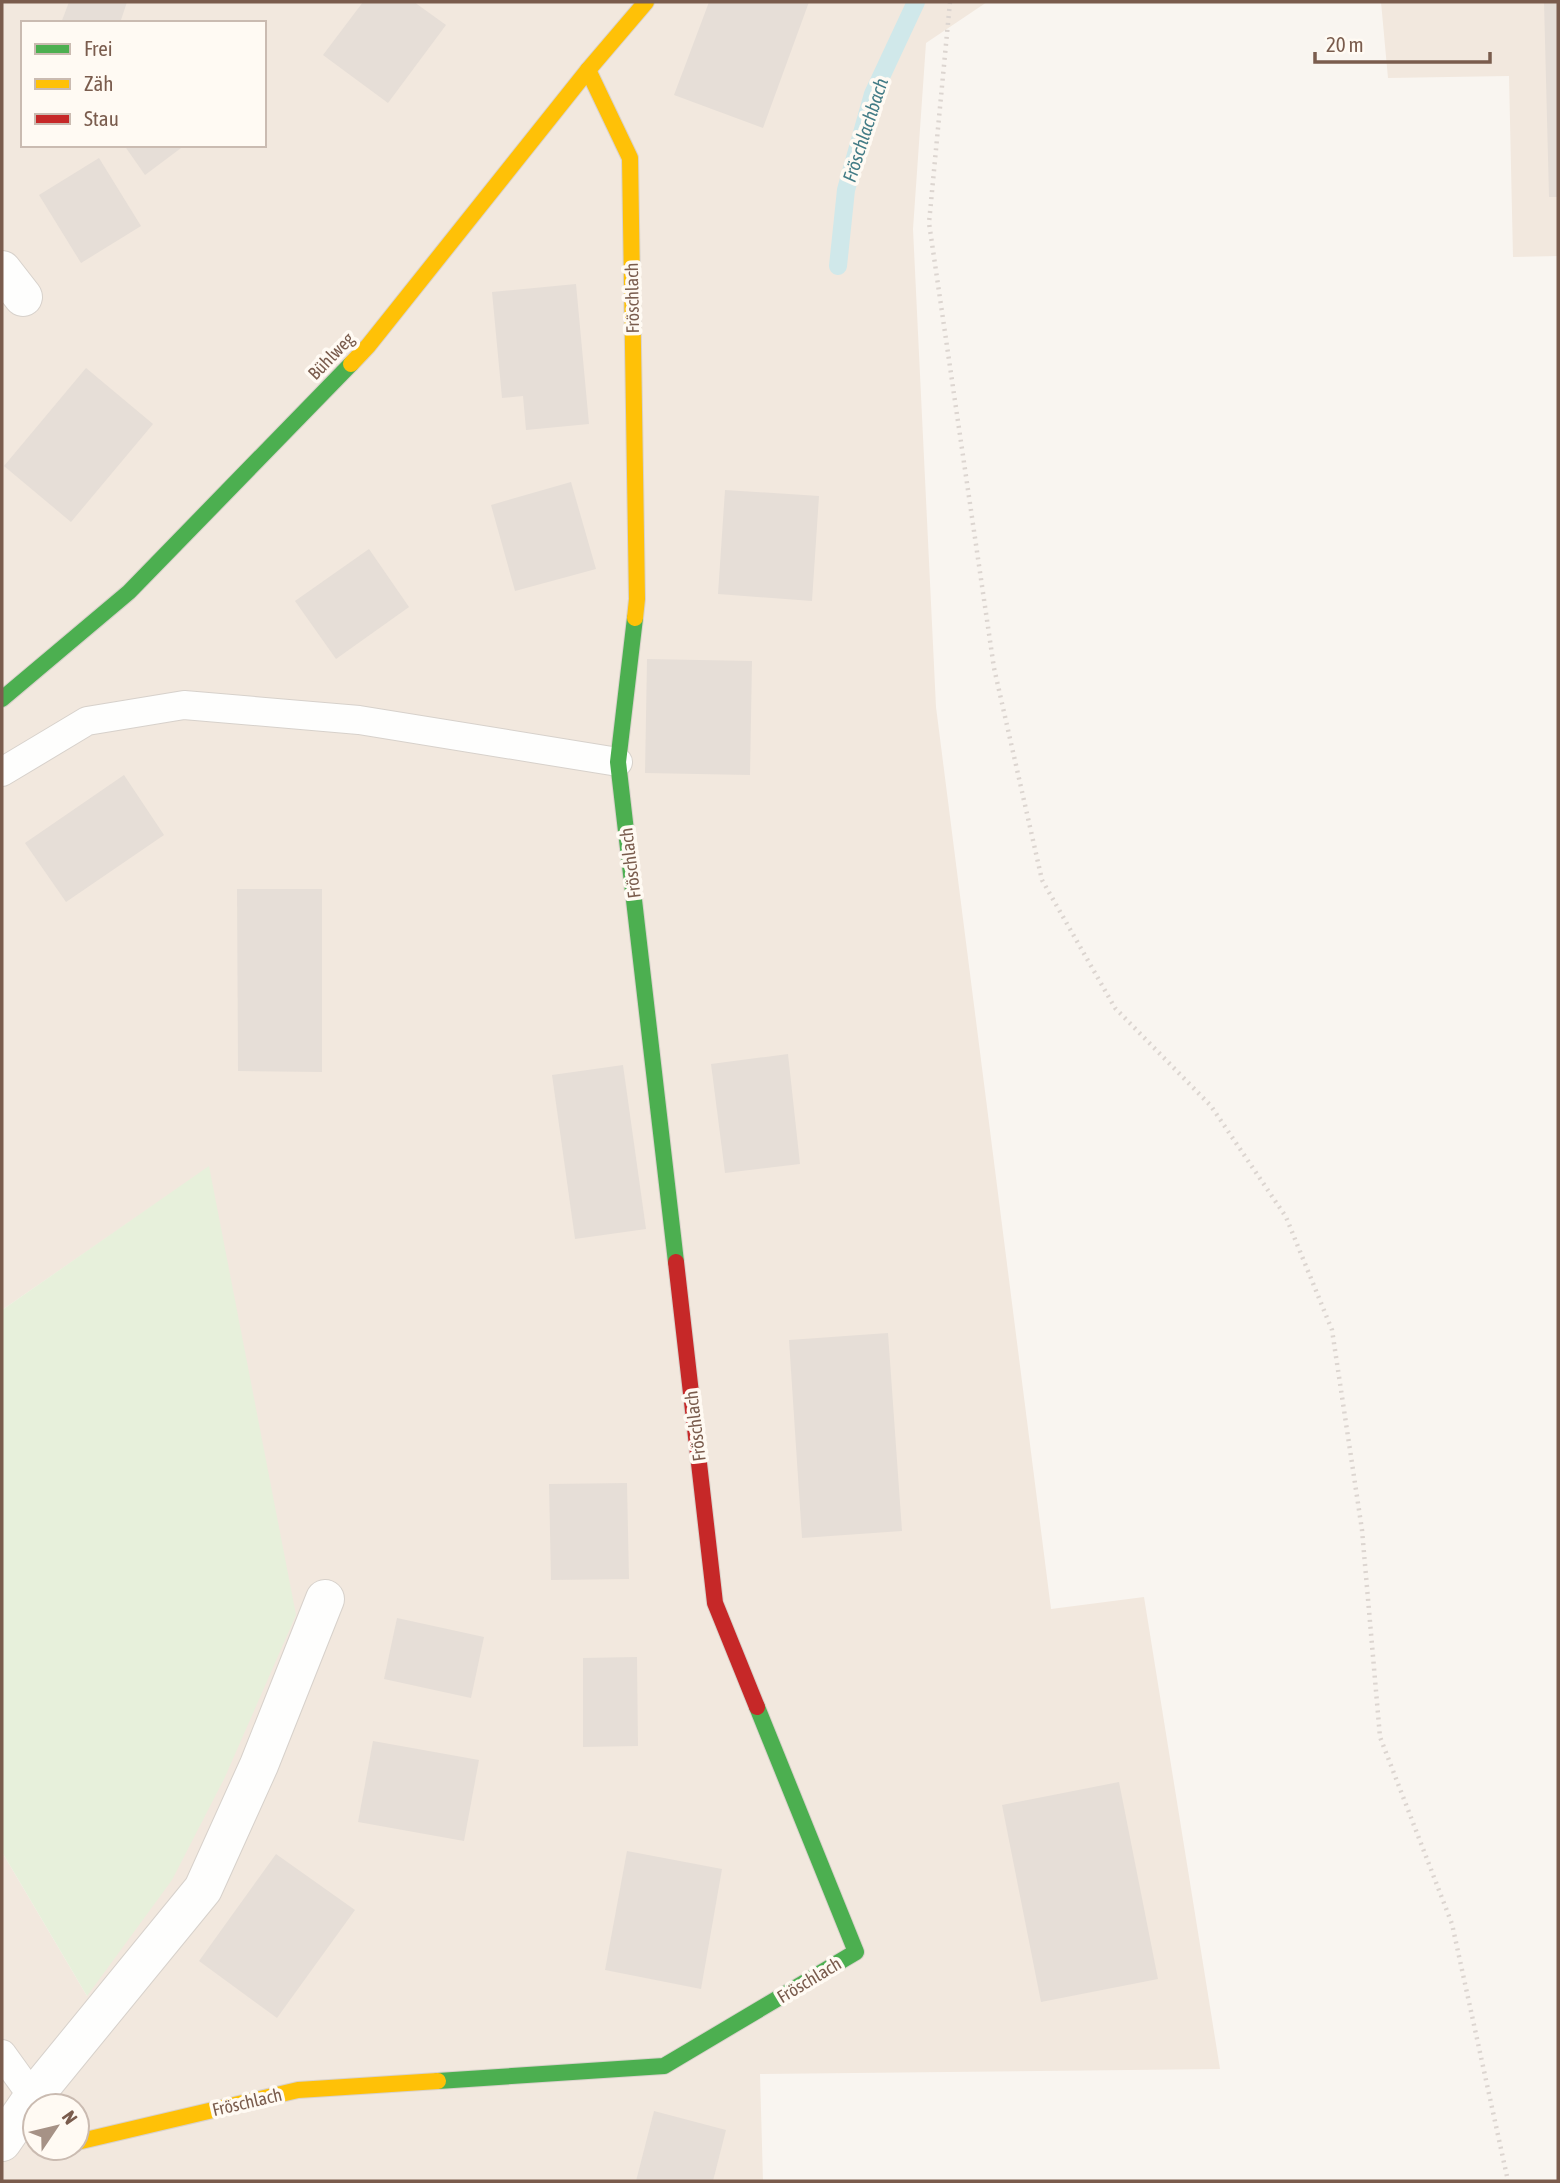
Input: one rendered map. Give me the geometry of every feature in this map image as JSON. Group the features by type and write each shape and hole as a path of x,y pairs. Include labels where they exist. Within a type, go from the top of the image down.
{"street":[{"name":"Bühlweg","path":"2,699 129,592 368,346 588,70 646,2"},
{"name":"Fröschlach","path":"91,2139 298,2090 664,2066 856,1952 715,1603 618,761 636,599 630,158 588,70"},
{"path":"37,2092 204,1889 259,1765 325,1599"},
{"path":"2,2142 21,2114"},
{"path":"2,2142 21,2143"}],"lane":[{"path":"2,772 87,721 184,705 359,720 618,761"},
{"path":"2,2054 29,2092"}],"path":[{"path":"950,2 929,223 995,668 1042,880 1115,1008 1211,1106 1286,1217 1332,1330 1362,1530 1380,1737 1452,1924 1508,2181"}],"shaded area":[{"path":"2,2 987,2 926,43 913,229 936,707 1051,1609 1144,1597 1220,2069 760,2074 763,2181 2,2181 2,1852 87,1996 209,1167 2,1310"},
{"path":"1381,2 1558,2 1558,256 1513,257 1509,76 1388,78"}],"green space":[{"path":"209,1166 296,1615 225,1777 172,1880 87,1996 2,1852 2,1310"}],"building":[{"path":"69,2 127,2 121,21 62,21"},
{"path":"363,2 414,2 446,25 388,103 323,55"},
{"path":"709,2 809,2 763,128 674,95"},
{"path":"1544,2 1558,2 1558,197 1549,197"},
{"path":"125,147 182,147 145,175"},
{"path":"99,158 141,226 81,263 39,195"},
{"path":"576,284 589,424 526,430 523,396 502,398 492,292"},
{"path":"86,368 153,424 71,522 4,466"},
{"path":"571,482 596,569 515,591 491,505"},
{"path":"725,490 819,496 812,601 718,594"},
{"path":"369,549 409,607 336,659 295,601"},
{"path":"647,659 752,661 750,775 645,773"},
{"path":"124,775 164,835 66,902 25,843"},
{"path":"237,889 322,889 322,1072 238,1071"},
{"path":"788,1054 800,1164 725,1173 711,1064"},
{"path":"623,1065 646,1229 575,1239 552,1075"},
{"path":"888,1333 902,1531 802,1538 789,1340"},
{"path":"627,1483 629,1579 551,1580 549,1484"},
{"path":"397,1618 484,1637 471,1698 384,1679"},
{"path":"637,1657 638,1746 583,1747 583,1658"},
{"path":"373,1741 479,1760 464,1841 358,1822"},
{"path":"1119,1782 1158,1979 1041,2002 1002,1805"},
{"path":"627,1851 722,1869 701,1989 605,1970"},
{"path":"276,1854 355,1910 277,2018 199,1961"},
{"path":"654,2111 726,2130 713,2181 636,2181"}],"waterway":[{"name":"Fröschlachbach","path":"838,266 846,190 873,94 916,2"}],"traffic: fast":[{"path":"2,699 129,592 351,364"},
{"path":"635,618 618,762 676,1262"},
{"path":"438,2081 664,2066 856,1952 757,1707"}],"traffic: slow":[{"path":"351,364 646,2"},
{"path":"588,70 630,158 637,599 635,618"},
{"path":"91,2139 298,2090 438,2081"}],"traffic: jam":[{"path":"676,1262 715,1603 757,1707"}]}
